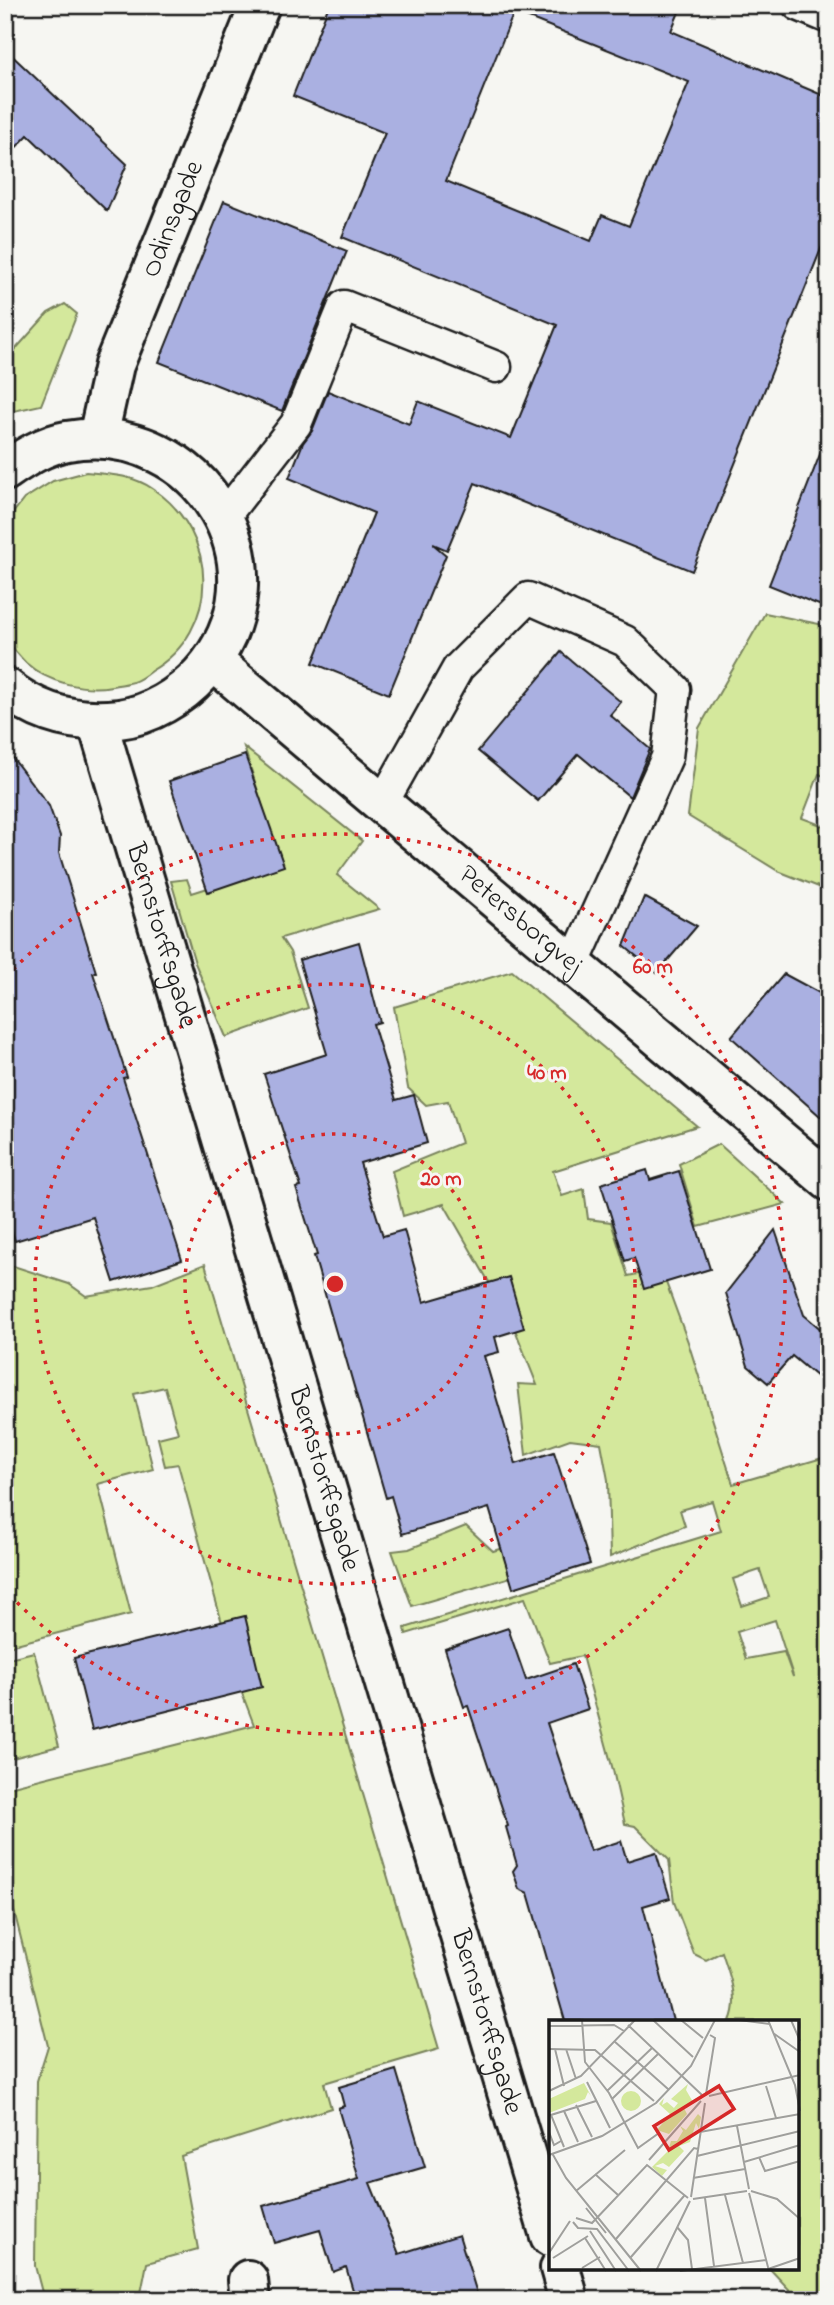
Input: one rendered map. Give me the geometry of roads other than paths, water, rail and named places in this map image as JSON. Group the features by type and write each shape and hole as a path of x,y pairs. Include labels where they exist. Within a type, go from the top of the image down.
{"street":[{"name":"Odinsgade","path":"98,437 114,365 260,5"},
{"path":"5,471 32,453 64,441 98,437 137,443 172,459 202,485 224,517 236,553 238,590 230,627 213,661 190,686 162,705 130,718 97,722 57,716 21,700 5,687"},
{"name":"Petersborgvej","path":"213,661 829,1181"},
{"name":"Bernstorffsgade","path":"97,722 549,2229"},
{"path":"561,2270 569,2300"}],"lane":[{"path":"798,5 829,18"},
{"path":"224,517 296,424 344,306 496,367"},
{"path":"382,804 458,668 528,598 625,641 675,689 667,757 573,965"}]}
